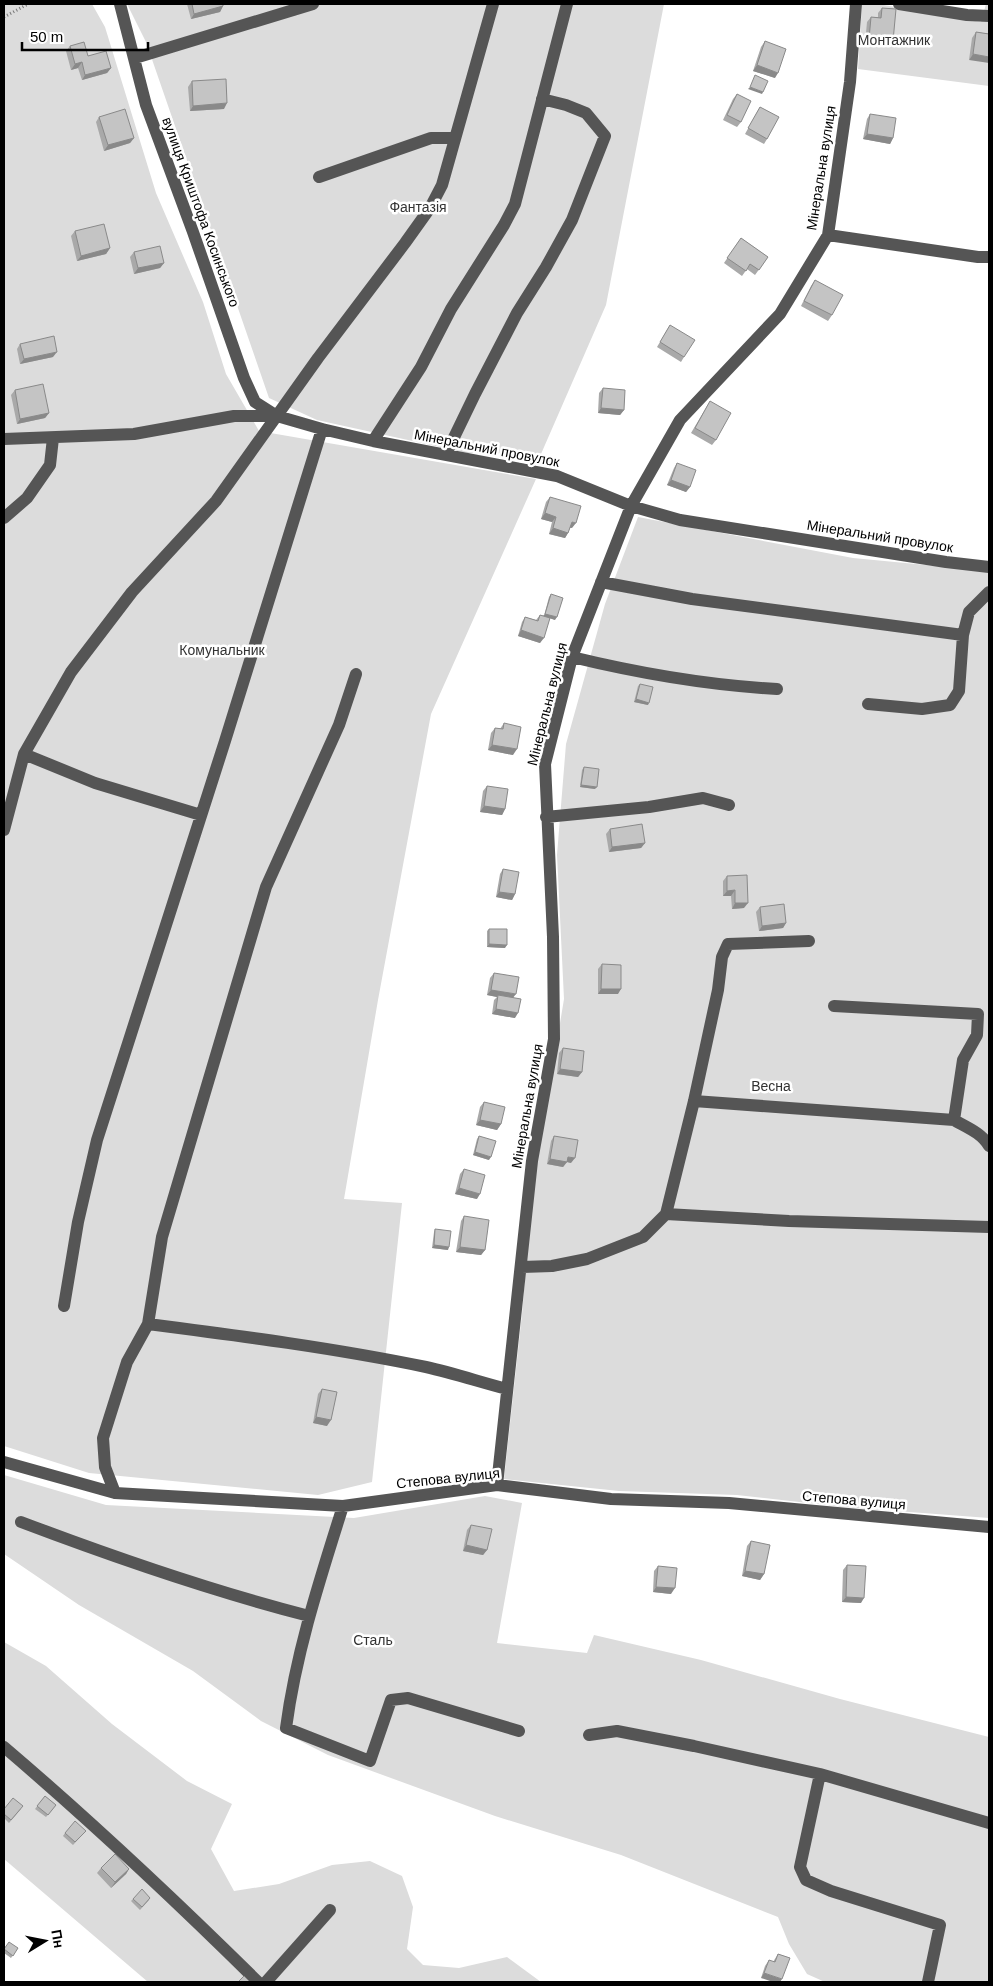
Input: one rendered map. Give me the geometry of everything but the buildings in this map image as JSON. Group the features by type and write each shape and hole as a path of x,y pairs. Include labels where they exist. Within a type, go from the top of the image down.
{"street":[{"name":"вулиця Криштофа Косинського","path":"120,4 146,106 193,232 244,378 255,402 277,416"},
{"path":"135,58 313,4"},
{"path":"4,830 24,754 71,672 132,592 216,501 430,208 442,185 493,4"},
{"path":"373,441 421,368 451,309 504,225 515,204 567,4"},
{"name":"Мінеральна вулиця","path":"497,1485 532,1161 554,1039 553,937 545,764 572,657 631,506 680,420 780,314 828,235 850,82 856,4"},
{"path":"899,4 967,15 989,16"},
{"path":"446,454 517,313 546,267 572,220 604,136 586,113 566,104 542,99"},
{"path":"319,177 431,138 454,138"},
{"path":"828,235 978,257 989,256"},
{"name":"Мінеральний провулок","path":"4,439 134,434 234,416 277,416 373,441 557,476 631,506 680,520 946,562 989,566"},
{"path":"64,1306 78,1222 96,1140 201,816 322,429"},
{"path":"4,518 27,498 50,464 53,438"},
{"path":"601,582 692,599 963,635"},
{"path":"868,704 922,709 950,705 959,691 963,635 969,612 989,592"},
{"path":"572,657 644,674 723,686 777,689"},
{"path":"115,1494 105,1467 103,1438 127,1362 148,1324 162,1237 266,887 339,725 356,674"},
{"path":"24,754 95,783 201,816"},
{"path":"546,817 649,807 704,798 728,805"},
{"path":"522,1267 552,1266 587,1259 643,1237 666,1214 694,1101 718,990 722,957 728,944 809,941"},
{"path":"834,1006 978,1014 977,1035 963,1060 954,1120"},
{"path":"694,1101 954,1120 974,1131 986,1140 989,1146"},
{"path":"666,1214 789,1221 989,1227"},
{"path":"148,1324 273,1340 358,1355 427,1368 507,1389"},
{"name":"Степова вулиця","path":"4,1462 115,1494 343,1506 497,1485 611,1499 729,1503 989,1527"},
{"path":"343,1506 308,1616 290,1699 286,1728 370,1761 391,1700 408,1698 519,1730"},
{"path":"22,1522 84,1546 239,1598 308,1616"},
{"path":"589,1735 617,1731 820,1774 989,1823"},
{"path":"4,1748 78,1810 198,1922 258,1982"},
{"path":"820,1774 800,1867 806,1880 831,1891 940,1925 928,1982"},
{"path":"266,1982 330,1910"}],"path":[{"path":"4,17 28,4"}],"green space":[{"name":"Комунальник","path":"4,4 92,4 105,27 156,193 203,302 226,374 259,431 536,479 431,714 378,1000 344,1199 402,1203 372,1482 318,1495 89,1473 4,1446"},
{"name":"Фантазія","path":"127,4 664,4 606,305 541,454 467,453 317,420 269,398 146,42"},
{"name":"Монтажник","path":"862,4 878,4 981,22 986,4 989,4 989,86 858,69"},
{"name":"Весна","path":"638,517 853,558 989,571 989,1518 843,1507 737,1495 619,1491 504,1479 522,1314 533,1186 564,999 557,855 566,744 605,604"},
{"name":"Сталь","path":"4,1475 106,1505 354,1518 485,1496 522,1503 497,1643 587,1653 594,1635 701,1660 840,1699 989,1737 989,1982 825,1982 807,1974 789,1944 778,1917 621,1855 495,1816 328,1755 261,1721 193,1671 79,1605 4,1554"},
{"path":"4,1642 46,1666 112,1724 187,1781 232,1804 211,1849 234,1891 279,1884 332,1865 370,1861 402,1876 413,1907 407,1949 423,1965 459,1968 507,1957 541,1982 148,1982 4,1859"}]}
